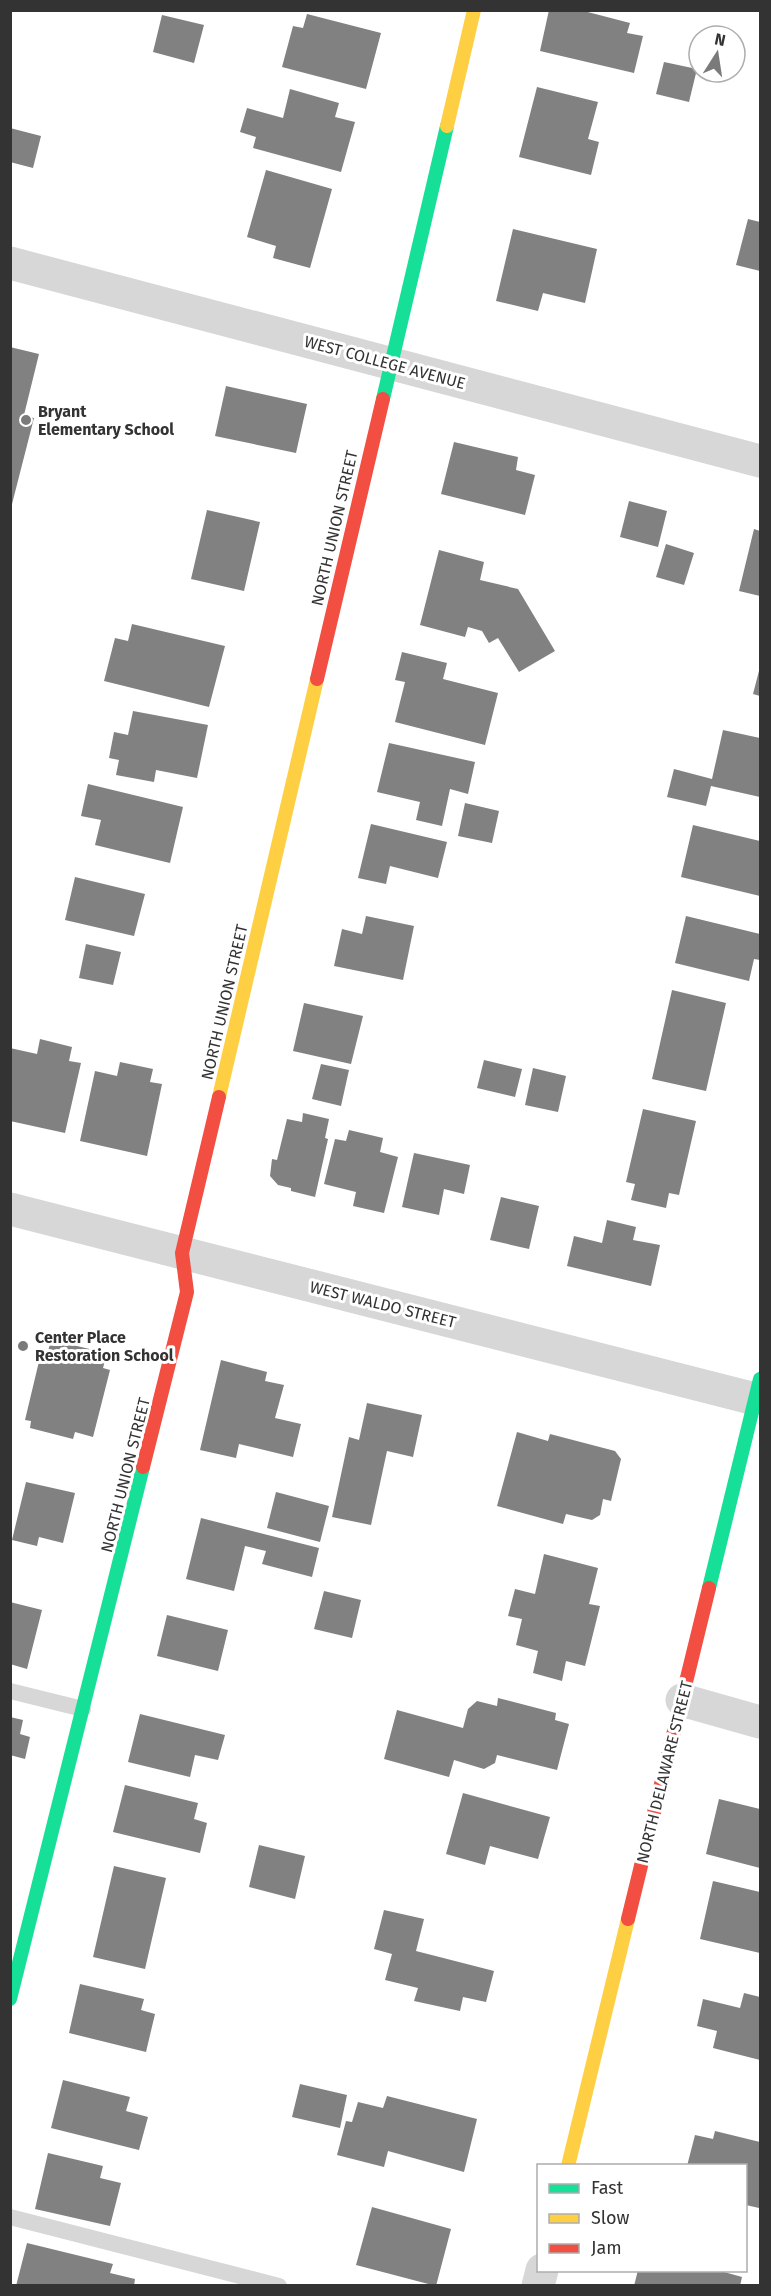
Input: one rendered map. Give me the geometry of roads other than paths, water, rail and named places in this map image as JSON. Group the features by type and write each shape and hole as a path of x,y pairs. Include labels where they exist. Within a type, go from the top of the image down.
{"street":[{"name":"NORTH UNION STREET","path":"10,1999 187,1292 182,1253 474,10"},
{"name":"WEST COLLEGE AVENUE","path":"10,263 760,461"},
{"name":"WEST WALDO STREET","path":"10,1209 182,1253 758,1389"},
{"name":"NORTH DELAWARE STREET","path":"568,2164 758,1389"},
{"path":"682,1700 760,1722"}],"lane":[{"path":"10,1691 83,1709"},
{"path":"10,2217 279,2286"}],"place":[{"name":"Bryant Elementary School","path":"26,420"},
{"name":"Center Place Restoration School","path":"23,1346"}]}
